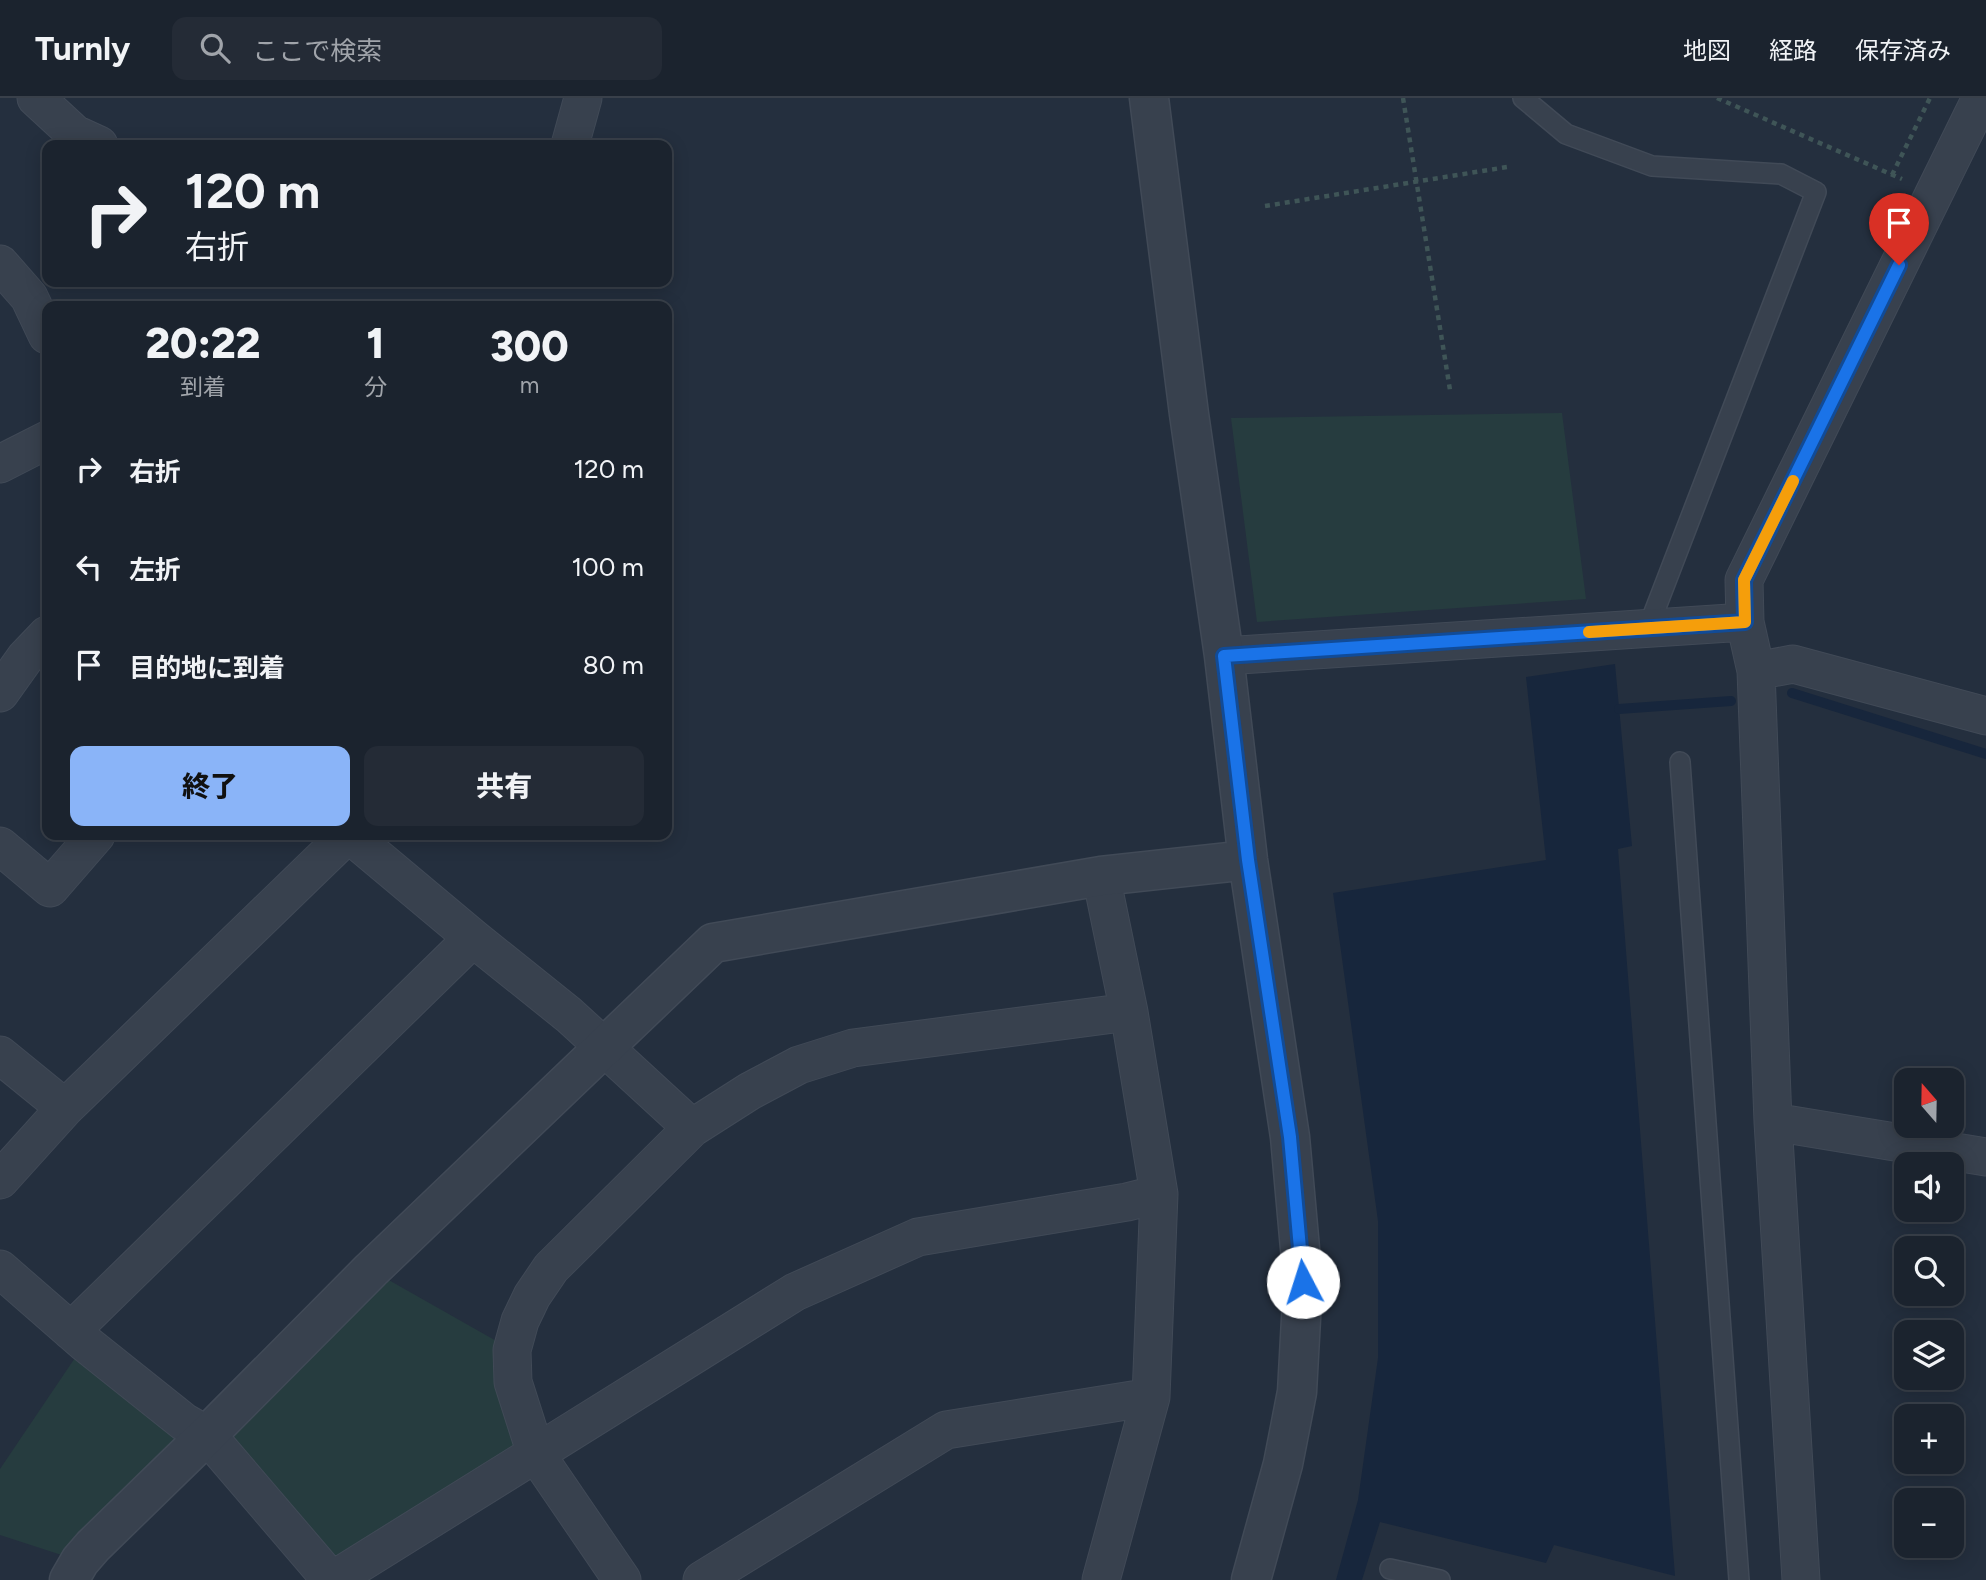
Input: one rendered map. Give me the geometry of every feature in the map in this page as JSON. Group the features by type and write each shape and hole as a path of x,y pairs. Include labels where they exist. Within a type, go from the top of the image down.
{"street":[{"path":"36,98 75,134 88,140"},
{"path":"571,140 583,98"},
{"path":"1149,98 1189,414 1224,656 1248,860 1290,1137 1303,1282 1297,1392 1283,1464 1251,1580"},
{"path":"1801,1580 1773,1122 1756,671 1745,622 1744,580 1981,98"},
{"path":"0,264 29,297 42,324"},
{"path":"0,464 42,443"},
{"path":"1224,656 1745,622"},
{"path":"0,693 25,658 42,640"},
{"path":"1756,671 1793,664 1986,716"},
{"path":"0,846 50,888 92,840"},
{"path":"0,1180 65,1108 344,840"},
{"path":"355,840 569,1015 692,1128"},
{"path":"69,1580 93,1546 371,1270 713,943 1101,876 1248,860"},
{"path":"1101,876 1129,1012 1159,1194 1151,1397 1101,1580"},
{"path":"71,1331 473,938"},
{"path":"622,1580 536,1454 513,1382 512,1350 520,1321 532,1296 551,1268 692,1128 750,1091 799,1065 853,1048 1129,1012"},
{"path":"0,1055 65,1108"},
{"path":"1773,1122 1986,1157"},
{"path":"0,1269 71,1331 184,1422 207,1435 332,1580 795,1292 918,1237 1127,1202 1159,1194"},
{"path":"702,1580 946,1430 1151,1397"}],"lane":[{"path":"1523,98 1566,134 1652,166 1781,174 1816,192 1647,628"},
{"path":"1680,762 1740,1580"},
{"path":"1390,1569 1440,1580"}],"path":[{"path":"1403,98 1450,390"},
{"path":"1717,98 1892,175 1930,98"},
{"path":"1265,206 1507,167"}],"green space":[{"path":"1562,413 1586,599 1257,622 1231,418"},
{"path":"371,1270 512,1350 536,1454 333,1580 207,1436 80,1561 0,1535 0,1469 85,1343 207,1435"}],"water":[{"path":"1615,664 1632,846 1618,849 1675,1576 1554,1545 1546,1563 1380,1522 1362,1580 1336,1580 1358,1500 1378,1358 1378,1221 1333,893 1546,860 1526,677"}],"waterway":[{"path":"1792,693 1986,754"},
{"path":"1619,709 1731,701"}],"slow traffic":[{"path":"1589,632 1745,622 1744,580 1793,481"}],"route":[{"path":"1303,1282 1290,1137 1248,860 1224,656 1745,622 1744,580 1899,265"}]}
